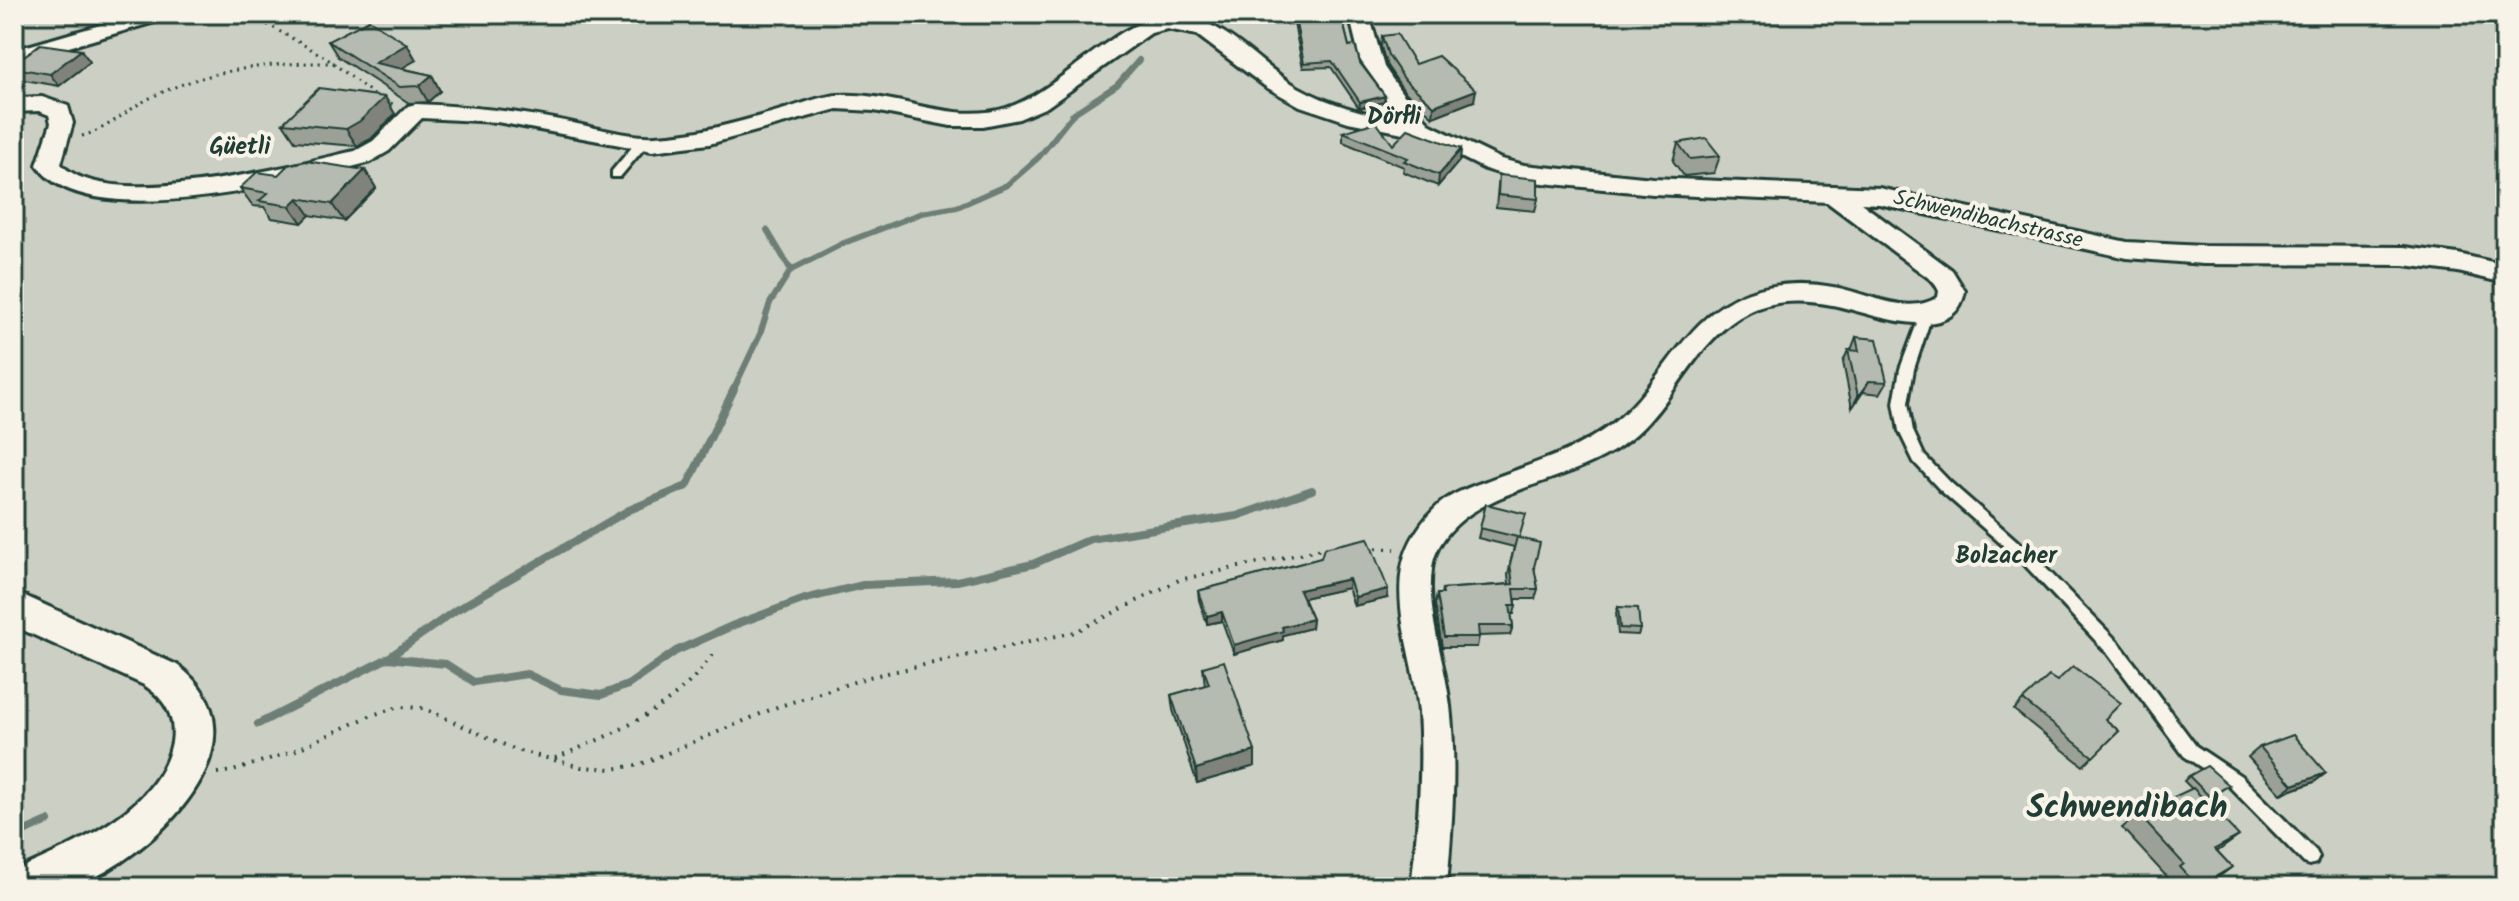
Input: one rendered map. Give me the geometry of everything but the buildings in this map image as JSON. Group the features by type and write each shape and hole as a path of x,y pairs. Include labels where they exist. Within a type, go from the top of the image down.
{"street":[{"path":"14,57 161,14"},
{"name":"Schwendibachstrasse","path":"1359,14 1373,67 1394,98 1423,130 1493,164 1536,175 1606,183 1896,198 2048,235 2127,250 2203,255 2404,256 2458,263 2505,274"},
{"path":"14,105 42,104 57,108 62,115 60,136 49,165 65,181 106,189 187,192 362,157 381,146 412,112 497,115 642,143 692,141 837,102 874,104 951,119 996,117 1039,102 1144,29 1181,20 1206,29 1260,73 1310,102 1366,122 1423,130"},
{"path":"1429,887 1433,853 1435,719 1416,589 1415,574 1423,549 1445,517 1463,503 1582,457 1623,431 1665,388 1703,333 1728,311 1745,303 1775,295 1810,293 1926,315 1950,302 1952,291 1943,276 1835,196"},
{"path":"14,607 57,631 149,669 172,684 190,709 194,722 186,765 157,808 136,826 78,862 26,887"}],"lane":[{"path":"616,174 642,143"},
{"path":"1926,315 1907,369 1901,403 1906,431 1919,458 1945,486 2001,532 2114,649 2145,687 2178,739 2201,759 2235,781 2310,857"}],"path":[{"path":"249,14 334,63 377,97 412,112"},
{"path":"60,136 86,136 103,130 154,96 221,74 276,63 334,63"},
{"path":"179,778 233,771 296,750 372,715 399,707 423,708 516,750 581,767 612,769 639,765 777,707 869,677 948,663 1075,632 1179,580 1201,573 1310,549 1339,548"},
{"path":"1353,548 1423,549"},
{"path":"553,759 610,737 650,712 707,666 714,652"}],"shaded area":[{"path":"14,14 2505,14 2505,887 14,887"}],"waterway":[{"path":"791,270 844,243 922,213 957,207 1007,185 1039,157 1074,113 1117,85 1139,60"},
{"path":"767,230 791,270"},
{"path":"733,391 760,334 770,303 791,270"},
{"path":"388,658 456,610 629,510 687,486 734,389"},
{"path":"388,658 446,664 474,682 527,674 561,690 601,695 628,685 676,651 734,625 805,599 863,585 957,581 1033,564 1090,539 1237,516 1312,490"},
{"path":"258,724 388,658"},
{"path":"14,836 48,821"}],"district":[{"name":"Dörfli","path":"1394,117"},
{"name":"Güetli","path":"240,147"},
{"name":"Bolzacher","path":"2006,556"},
{"name":"Schwendibach","path":"2127,808"}]}
